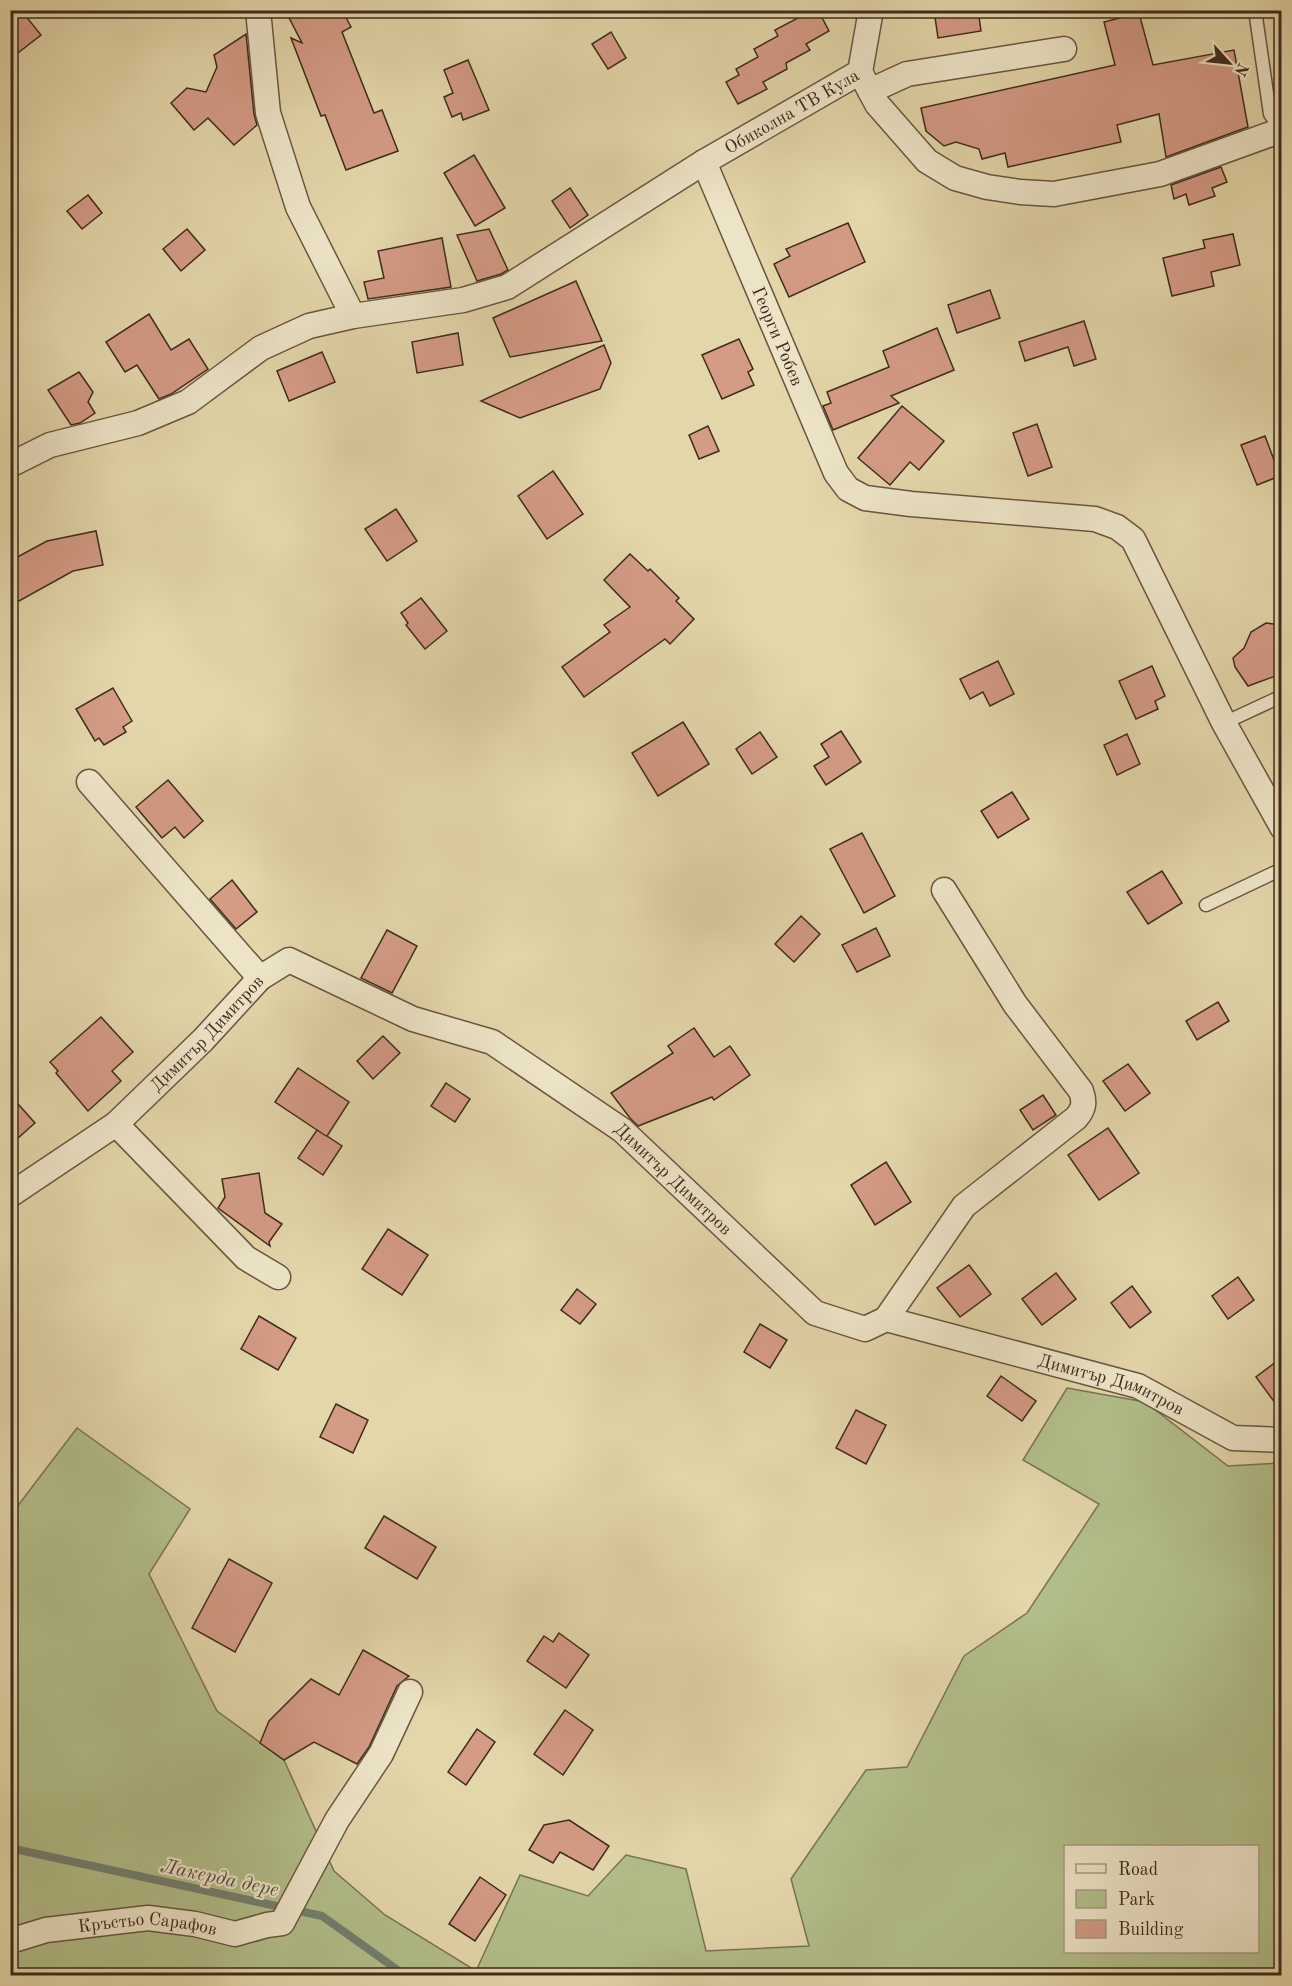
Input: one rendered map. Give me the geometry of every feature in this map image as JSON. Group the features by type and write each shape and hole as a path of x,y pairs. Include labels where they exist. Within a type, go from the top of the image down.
{"street":[{"path":"258,10 268,113 298,207 353,316"},
{"path":"871,10 865,81 1064,49"},
{"name":"Обиколна ТВ Кула","path":"10,465 50,444 138,423 188,402 261,348 309,326 353,316 463,300 507,287 704,162 865,81 877,104 927,161 955,178 1020,192 1054,194 1160,174 1281,130"},
{"name":"Георги Робев","path":"704,162 836,473 848,489 865,498 1095,519 1117,527 1133,539 1224,723"},
{"path":"1224,723 1281,827"},
{"path":"89,782 260,978"},
{"path":"886,1319 964,1206 1076,1118 1084,1102 1081,1091 1015,1004 944,890"},
{"name":"Димитър Димитров","path":"10,1195 116,1124 203,1040 260,978 289,960 413,1019 492,1042 622,1130 815,1313 865,1329 886,1319 1138,1386 1233,1438 1281,1440"},
{"path":"116,1124 246,1258 278,1277"},
{"name":"Кръстьо Сарафов","path":"10,1941 46,1930 148,1918 195,1924 235,1934 282,1923 337,1820 381,1754 410,1692"}],"lane":[{"path":"1255,10 1270,114 1281,130"},
{"path":"1224,723 1281,696"},
{"path":"1206,905 1281,869"}],"green space":[{"path":"1067,1388 1145,1402 1228,1466 1281,1463 1281,1975 11,1975 10,1516 77,1428 190,1509 149,1574 217,1711 284,1760 334,1871 385,1915 476,1971 520,1875 588,1896 626,1855 686,1869 706,1951 809,1946 791,1879 866,1770 907,1767 964,1656 1027,1613 1099,1504 1023,1460"}],"building":[{"path":"10,10 21,10 41,35 10,59"},
{"path":"285,10 342,10 351,27 342,32 374,113 382,110 398,151 346,170 325,115 321,116 291,38 302,43"},
{"path":"794,10 818,10 829,31 806,44 810,50 786,63 787,69 763,82 767,89 738,104 726,82 739,75 736,69 758,57 754,49 778,36 775,30 798,18"},
{"path":"934,10 978,10 981,31 938,38"},
{"path":"1139,13 1153,65 1234,50 1248,127 1166,157 1159,114 1117,125 1121,142 1008,167 1005,153 982,159 979,149 956,142 944,146 926,131 921,108 1115,65 1104,22"},
{"path":"611,32 626,58 608,69 592,44"},
{"path":"246,34 257,125 234,145 208,118 194,130 171,103 187,88 206,92 217,67 214,55"},
{"path":"468,60 489,110 463,120 461,113 452,117 444,97 453,93 444,70"},
{"path":"474,155 505,208 475,226 444,173"},
{"path":"1221,167 1227,182 1212,188 1215,196 1189,205 1186,194 1174,199 1171,185"},
{"path":"570,188 588,215 570,228 552,201"},
{"path":"88,195 102,213 82,229 67,211"},
{"path":"848,223 865,262 789,297 774,264 790,256 786,249"},
{"path":"187,229 205,250 181,271 163,249"},
{"path":"489,229 508,270 477,281 457,235"},
{"path":"1233,234 1240,265 1211,272 1214,286 1172,296 1163,258 1205,248 1203,240"},
{"path":"442,238 451,287 368,299 364,282 384,278 378,251"},
{"path":"576,281 602,341 510,357 493,318"},
{"path":"990,290 1000,318 957,333 948,305"},
{"path":"149,314 171,350 189,339 208,369 171,394 159,399 137,365 125,372 106,342"},
{"path":"1084,321 1096,359 1074,366 1068,347 1025,361 1019,342"},
{"path":"937,328 954,370 891,396 899,403 833,430 823,406 831,403 827,392 889,367 883,351"},
{"path":"458,333 463,365 417,373 412,342"},
{"path":"739,339 753,369 748,372 754,385 722,399 702,355"},
{"path":"604,345 611,363 600,389 520,418 481,401"},
{"path":"322,352 335,382 289,401 277,371"},
{"path":"79,372 93,392 88,402 95,413 80,423 71,425 48,390"},
{"path":"902,406 944,441 919,470 910,462 890,485 858,458"},
{"path":"1037,424 1052,467 1028,476 1013,433"},
{"path":"708,426 719,451 699,459 689,435"},
{"path":"1265,436 1280,476 1257,485 1241,445"},
{"path":"553,471 583,514 547,539 518,496"},
{"path":"396,509 417,541 387,561 365,529"},
{"path":"96,531 103,565 73,571 10,606 10,561 47,541"},
{"path":"630,554 648,571 650,569 679,598 676,601 694,619 670,644 665,639 584,697 562,667 610,632 604,625 630,607 604,580"},
{"path":"421,598 447,631 425,649 406,625 408,623 401,613"},
{"path":"1266,623 1281,625 1281,674 1248,686 1235,667 1233,658 1244,648 1251,632"},
{"path":"998,661 1014,694 990,706 983,692 970,699 960,679"},
{"path":"1152,666 1165,696 1155,701 1158,709 1136,719 1119,681"},
{"path":"113,688 132,721 123,727 126,732 104,745 99,738 95,741 76,709"},
{"path":"683,722 709,764 658,796 632,753"},
{"path":"841,731 861,762 826,785 814,766 829,757 821,744"},
{"path":"760,732 777,757 752,774 736,749"},
{"path":"1127,734 1140,764 1117,775 1104,745"},
{"path":"168,780 203,821 184,838 175,827 162,838 136,807"},
{"path":"1012,792 1029,819 998,838 981,811"},
{"path":"862,833 895,896 864,913 830,849"},
{"path":"1162,871 1182,903 1148,924 1127,892"},
{"path":"232,880 257,912 236,929 210,899"},
{"path":"801,916 820,934 794,962 775,944"},
{"path":"876,928 890,956 857,972 842,945"},
{"path":"387,930 417,946 392,993 361,978"},
{"path":"1218,1002 1229,1021 1197,1040 1186,1021"},
{"path":"101,1017 133,1052 112,1071 121,1081 88,1111 56,1073 58,1071 50,1062"},
{"path":"694,1028 714,1057 730,1046 750,1075 714,1100 712,1097 638,1126 611,1093 673,1053 668,1046"},
{"path":"383,1036 400,1053 373,1079 357,1061"},
{"path":"1128,1064 1150,1093 1125,1111 1103,1081"},
{"path":"298,1068 349,1102 327,1136 342,1146 323,1175 298,1158 317,1130 275,1102"},
{"path":"446,1083 470,1099 455,1122 431,1106"},
{"path":"10,1095 35,1123 10,1145"},
{"path":"1043,1095 1056,1115 1033,1130 1020,1110"},
{"path":"1108,1128 1139,1173 1099,1200 1068,1155"},
{"path":"886,1162 911,1202 875,1225 851,1185"},
{"path":"259,1173 265,1213 282,1224 269,1242 270,1246 218,1208 225,1197 222,1179"},
{"path":"388,1229 428,1255 402,1295 362,1269"},
{"path":"969,1265 991,1294 960,1317 937,1288"},
{"path":"1056,1273 1076,1299 1042,1325 1022,1299"},
{"path":"1238,1277 1254,1300 1228,1319 1212,1296"},
{"path":"1132,1286 1151,1312 1130,1328 1111,1303"},
{"path":"577,1289 596,1304 580,1324 561,1310"},
{"path":"259,1316 296,1338 278,1370 241,1349"},
{"path":"760,1324 787,1340 770,1368 744,1352"},
{"path":"1281,1358 1281,1411 1256,1377"},
{"path":"1001,1376 1036,1401 1022,1421 987,1396"},
{"path":"336,1404 368,1420 353,1453 320,1437"},
{"path":"856,1410 886,1425 866,1464 836,1448"},
{"path":"384,1516 436,1547 417,1579 365,1548"},
{"path":"229,1559 272,1583 235,1652 192,1628"},
{"path":"559,1633 589,1655 566,1688 527,1661 544,1636 553,1642"},
{"path":"363,1650 409,1676 397,1686 369,1747 357,1764 314,1742 284,1760 260,1743 269,1721 311,1679 339,1695"},
{"path":"565,1710 593,1730 563,1775 534,1754"},
{"path":"477,1729 495,1742 466,1785 448,1772"},
{"path":"569,1820 609,1846 593,1870 560,1852 553,1863 529,1850 544,1825"},
{"path":"480,1877 506,1895 475,1941 449,1924"}],"waterway":[{"name":"Лакерда дере","path":"10,1848 322,1916 406,1976"}]}
